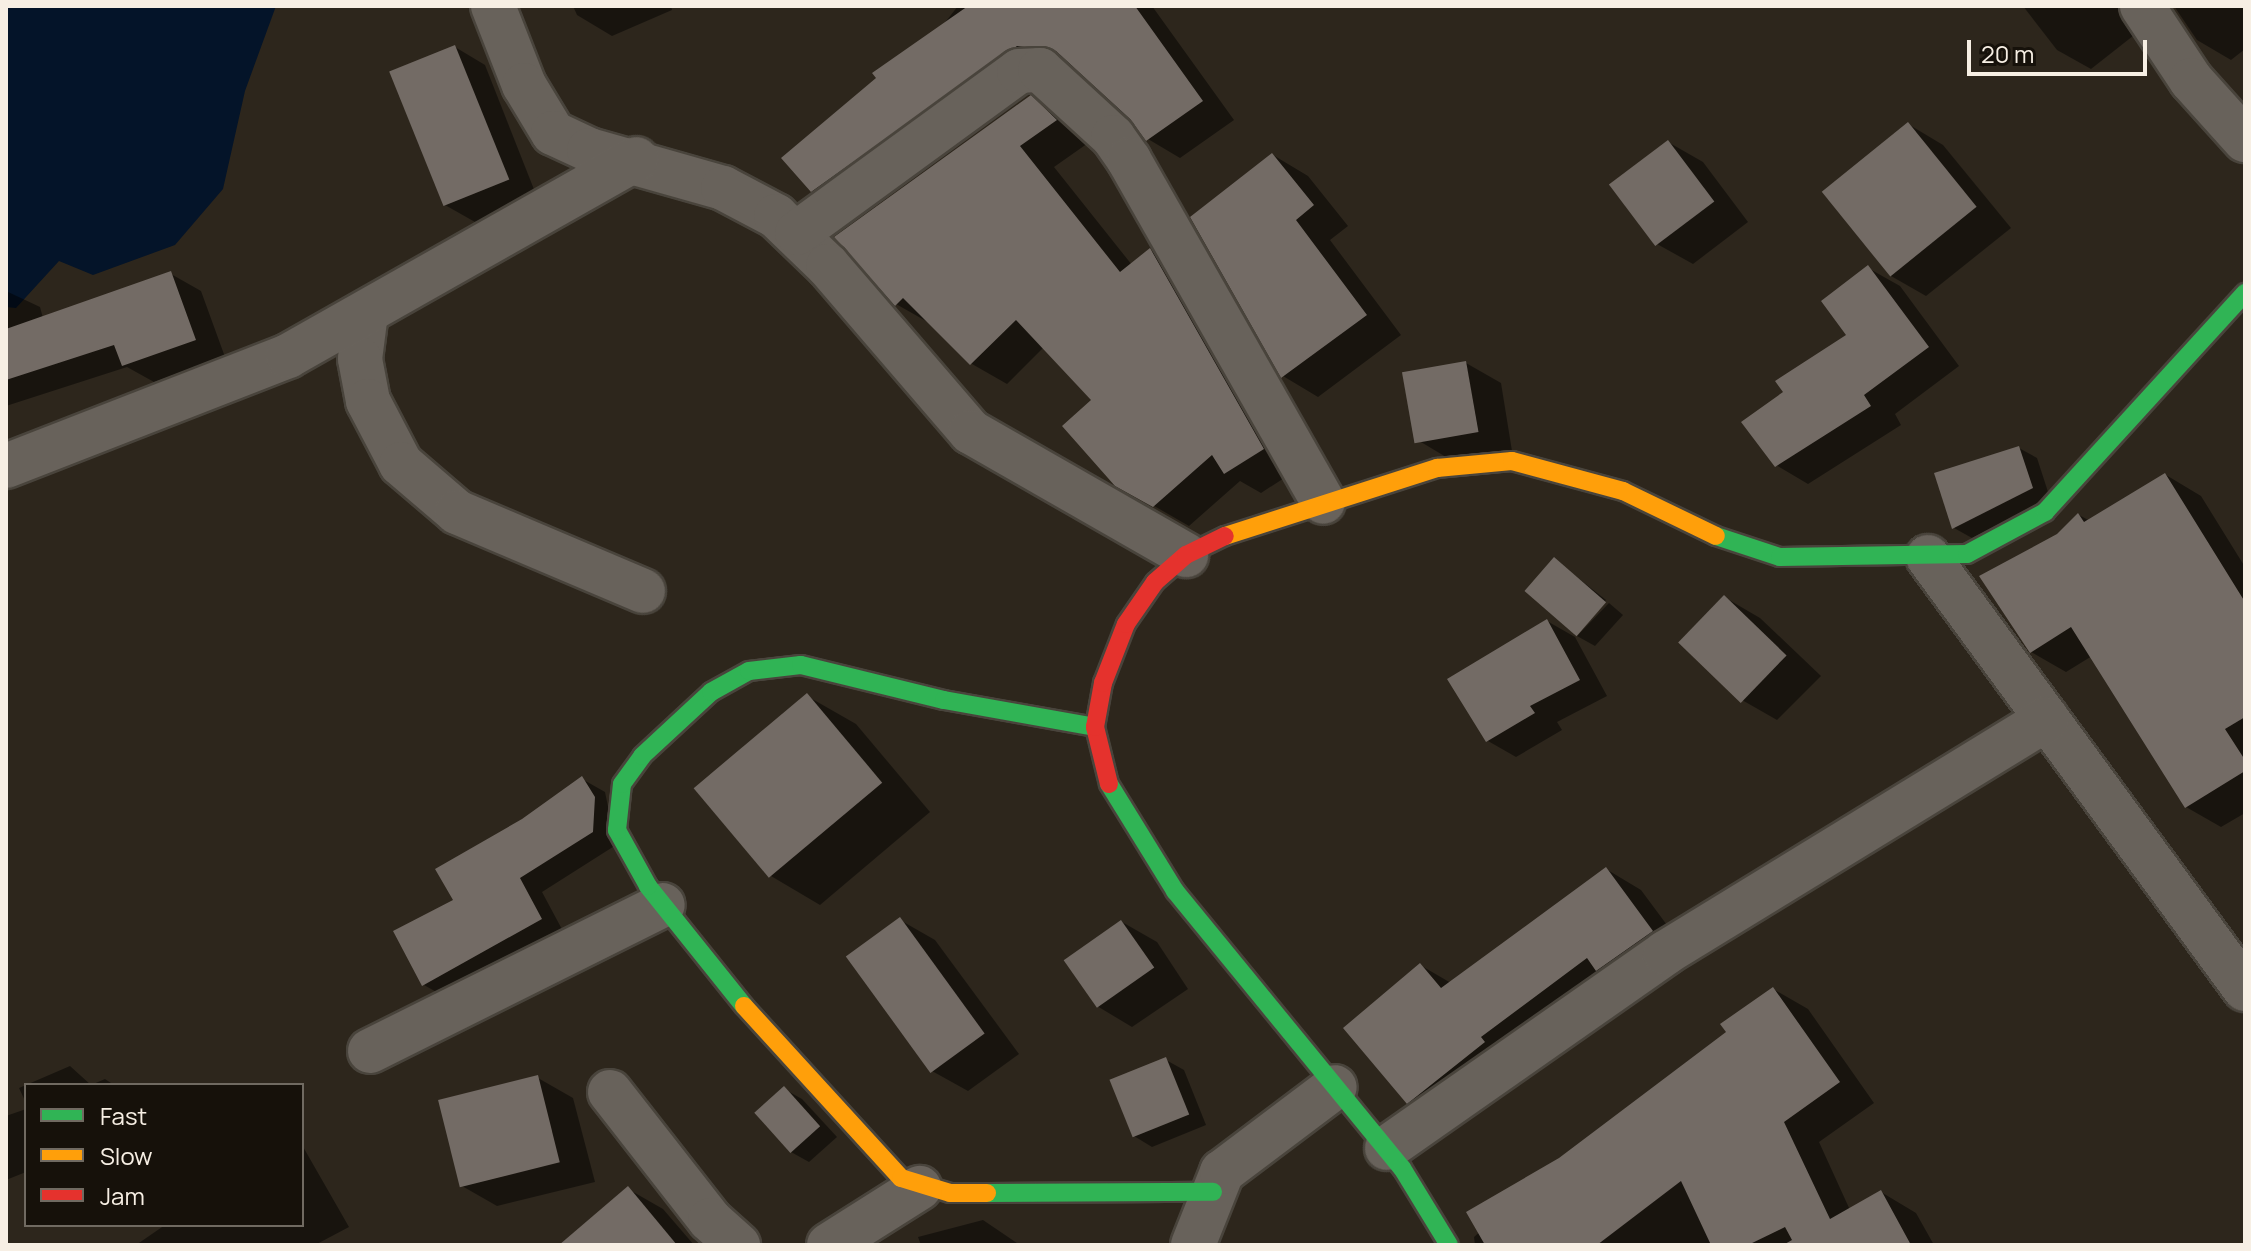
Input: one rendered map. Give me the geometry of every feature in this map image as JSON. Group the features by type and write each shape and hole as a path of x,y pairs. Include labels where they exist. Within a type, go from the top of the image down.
{"street":[{"path":"493,6 524,85 553,133 589,150 636,159 723,188 797,233 971,432 1186,555"},
{"path":"2142,6 2191,80 2245,140"},
{"path":"797,233 1019,71 1040,70 1113,137 1129,160 1323,502"},
{"path":"6,466 234,380 366,313 636,159"},
{"path":"1449,1245 1387,1148 1175,891 1121,810 1103,771 1095,727 1103,683 1126,624 1155,582 1186,555 1245,526 1437,468 1512,461 1623,491 1738,547 1766,554 1928,557 1967,554 2045,512 2245,293"},
{"path":"366,313 360,359 368,401 381,435 425,489 483,526 643,591"},
{"path":"1928,557 2245,989"},
{"path":"1095,727 944,700 801,665 749,671 711,692 677,721 622,784 617,830 627,854 724,983 884,1164 919,1188 950,1193 1213,1192"},
{"path":"1387,1148 1665,953 2047,719"},
{"path":"370,1051 663,905"},
{"path":"1191,1244 1213,1192 1236,1156 1335,1087"},
{"path":"610,1092 710,1220 738,1245"},
{"path":"829,1245 919,1188"}],"water":[{"path":"6,6 276,6 245,91 223,189 175,245 93,275 59,261 16,308 6,307"}],"building":[{"path":"968,6 1135,6 1203,101 1146,141 1130,119 1056,51 1017,46 811,192 781,158 876,78 872,73"},
{"path":"455,45 509,179 443,206 389,72"},
{"path":"1031,95 1057,120 1020,146 1120,272 1150,248 1264,449 1224,474 1212,455 1153,507 1115,486 1062,426 1091,400 1016,320 970,365 903,298 895,306 834,237"},
{"path":"1908,122 1977,207 1890,277 1822,192"},
{"path":"1668,140 1714,201 1655,246 1609,185"},
{"path":"1272,153 1314,205 1296,220 1367,315 1281,378 1190,217"},
{"path":"1868,265 1929,347 1864,395 1871,406 1775,467 1741,422 1783,392 1775,381 1846,335 1821,301"},
{"path":"171,271 196,340 122,366 114,345 6,380 6,329"},
{"path":"1466,361 1479,432 1414,443 1402,372"},
{"path":"2019,446 2033,488 1952,529 1934,473"},
{"path":"2165,473 2245,602 2245,717 2225,729 2245,760 2245,771 2185,808 2071,627 2030,653 1979,576 2057,534 2078,513 2084,522"},
{"path":"1554,557 1606,602 1577,636 1524,591"},
{"path":"1724,595 1787,655 1741,703 1678,642"},
{"path":"1547,619 1580,680 1530,706 1535,713 1486,742 1447,679"},
{"path":"807,693 882,783 769,878 694,788"},
{"path":"582,776 595,797 593,832 520,878 542,919 422,986 393,931 453,900 435,869 522,819"},
{"path":"1606,867 1653,931 1596,971 1587,958 1481,1037 1485,1042 1407,1104 1343,1028 1420,963 1441,988"},
{"path":"900,917 985,1033 930,1073 846,956"},
{"path":"1121,920 1154,968 1097,1008 1064,960"},
{"path":"1773,987 1840,1082 1784,1122 1830,1219 1881,1190 1911,1245 1783,1245 1792,1240 1785,1227 1748,1245 1711,1245 1681,1181 1597,1245 1485,1245 1466,1212 1559,1158 1726,1032 1720,1024"},
{"path":"1166,1057 1189,1114 1133,1137 1109,1080"},
{"path":"538,1075 560,1162 460,1187 438,1100"},
{"path":"784,1086 820,1126 790,1153 754,1113"},
{"path":"628,1186 677,1245 559,1245"}],"traffic: fast":[{"path":"1716,536 1780,557 1967,554 2045,512 2245,293"},
{"path":"744,1006 648,886 617,830 622,784 642,756 711,692 749,671 801,665 944,700 1095,727"},
{"path":"1109,784 1175,891 1402,1168 1449,1245"},
{"path":"987,1193 1213,1192"}],"traffic: slow":[{"path":"1225,536 1437,468 1512,461 1623,491 1716,536"},
{"path":"744,1006 901,1178 950,1193 987,1193"}],"traffic: jam":[{"path":"1109,784 1095,727 1103,683 1126,624 1155,582 1186,555 1225,536"}]}
